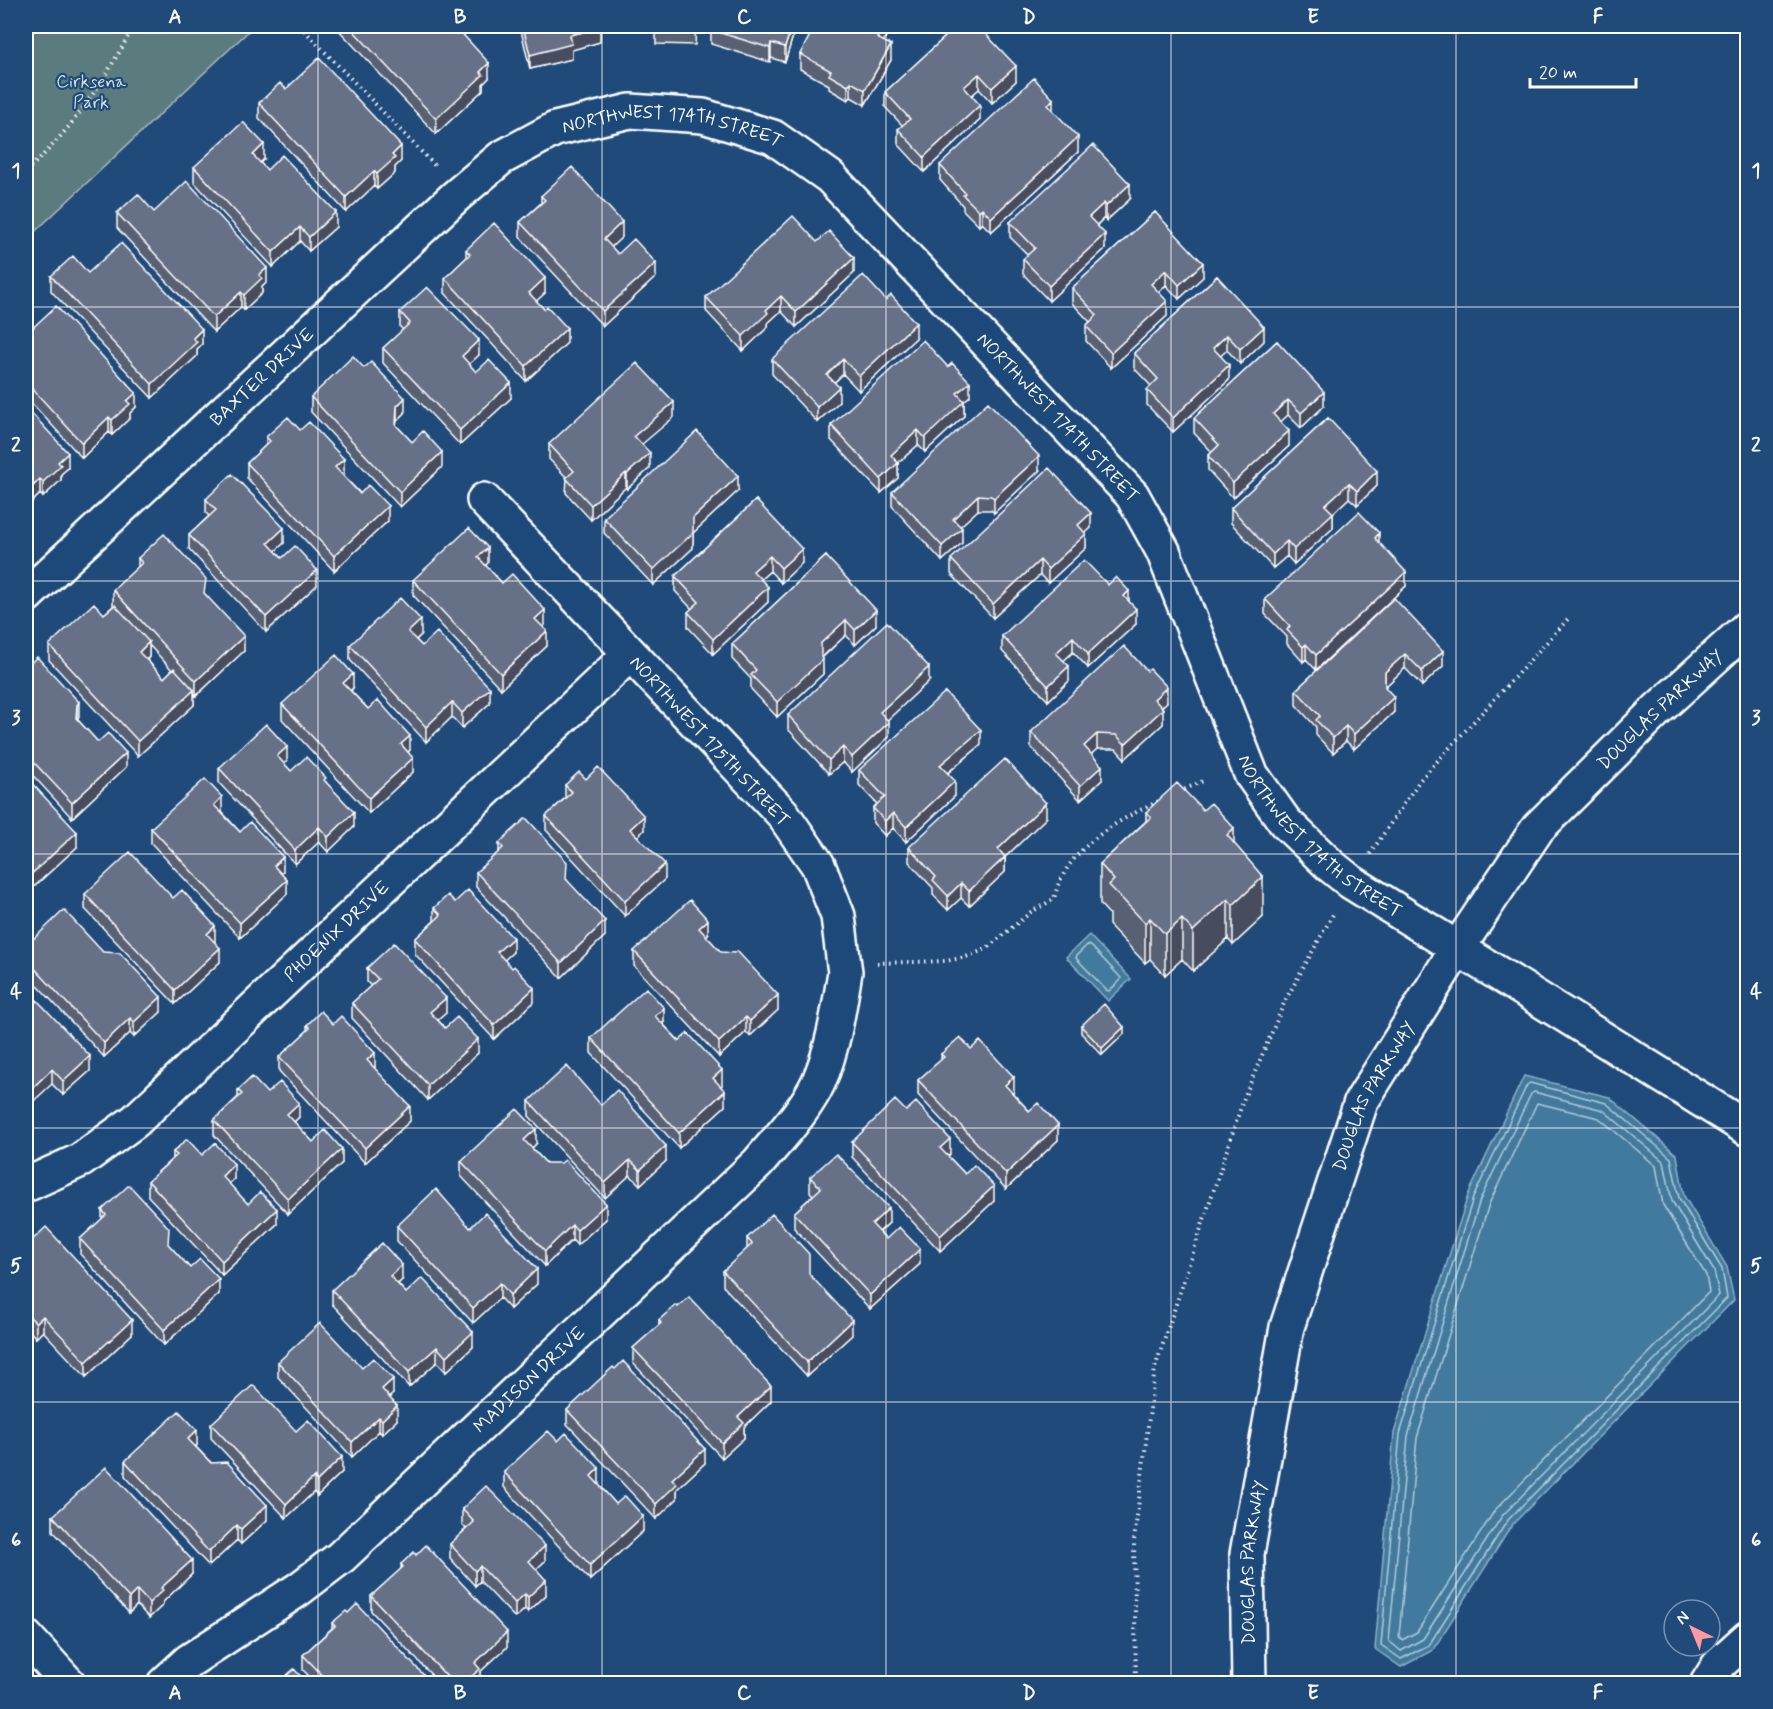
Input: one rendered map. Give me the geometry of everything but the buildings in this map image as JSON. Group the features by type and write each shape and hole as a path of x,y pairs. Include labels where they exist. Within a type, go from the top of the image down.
{"street":[{"name":"NORTHWEST 174TH STREET","path":"501,158 555,129 630,111 703,116 773,137 831,177 1132,495 1163,551 1251,774 1285,822 1351,882 1748,1129"},
{"name":"BAXTER DRIVE","path":"26,596 460,192 501,158"},
{"name":"NORTHWEST 175TH STREET","path":"484,500 782,813 818,865 838,916 845,972 837,1025"},
{"name":"DOUGLAS PARKWAY","path":"1250,1683 1247,1554 1287,1327 1361,1102 1457,949 1538,828 1658,709 1748,627"},
{"name":"PHOENIX DRIVE","path":"26,1185 81,1160 135,1121 630,654"},
{"name":"MADISON DRIVE","path":"164,1683 189,1661 298,1589 341,1557 758,1163 794,1121 819,1082 837,1025"},
{"path":"26,1637 69,1683"},
{"path":"1707,1683 1720,1663 1748,1638"}],"path":[{"path":"26,171 41,158 75,119 111,69 134,26"},
{"path":"300,26 460,192"},
{"path":"1136,1683 1134,1541 1155,1368 1244,1098 1285,1001 1351,882 1420,780 1569,618"},
{"path":"1172,795 1203,781"},
{"path":"844,964 946,961 966,957 986,949 1031,912 1054,898 1056,888 1064,873 1102,832 1122,819 1162,800"}],"green space":[{"name":"Cirksena Park","path":"26,26 254,26 26,240"}],"water":[{"path":"1089,935 1131,979 1108,1001 1066,957"},
{"path":"1524,1076 1609,1097 1677,1155 1684,1196 1727,1267 1734,1300 1512,1525 1433,1650 1401,1667 1375,1649 1394,1433 1468,1195"}]}
